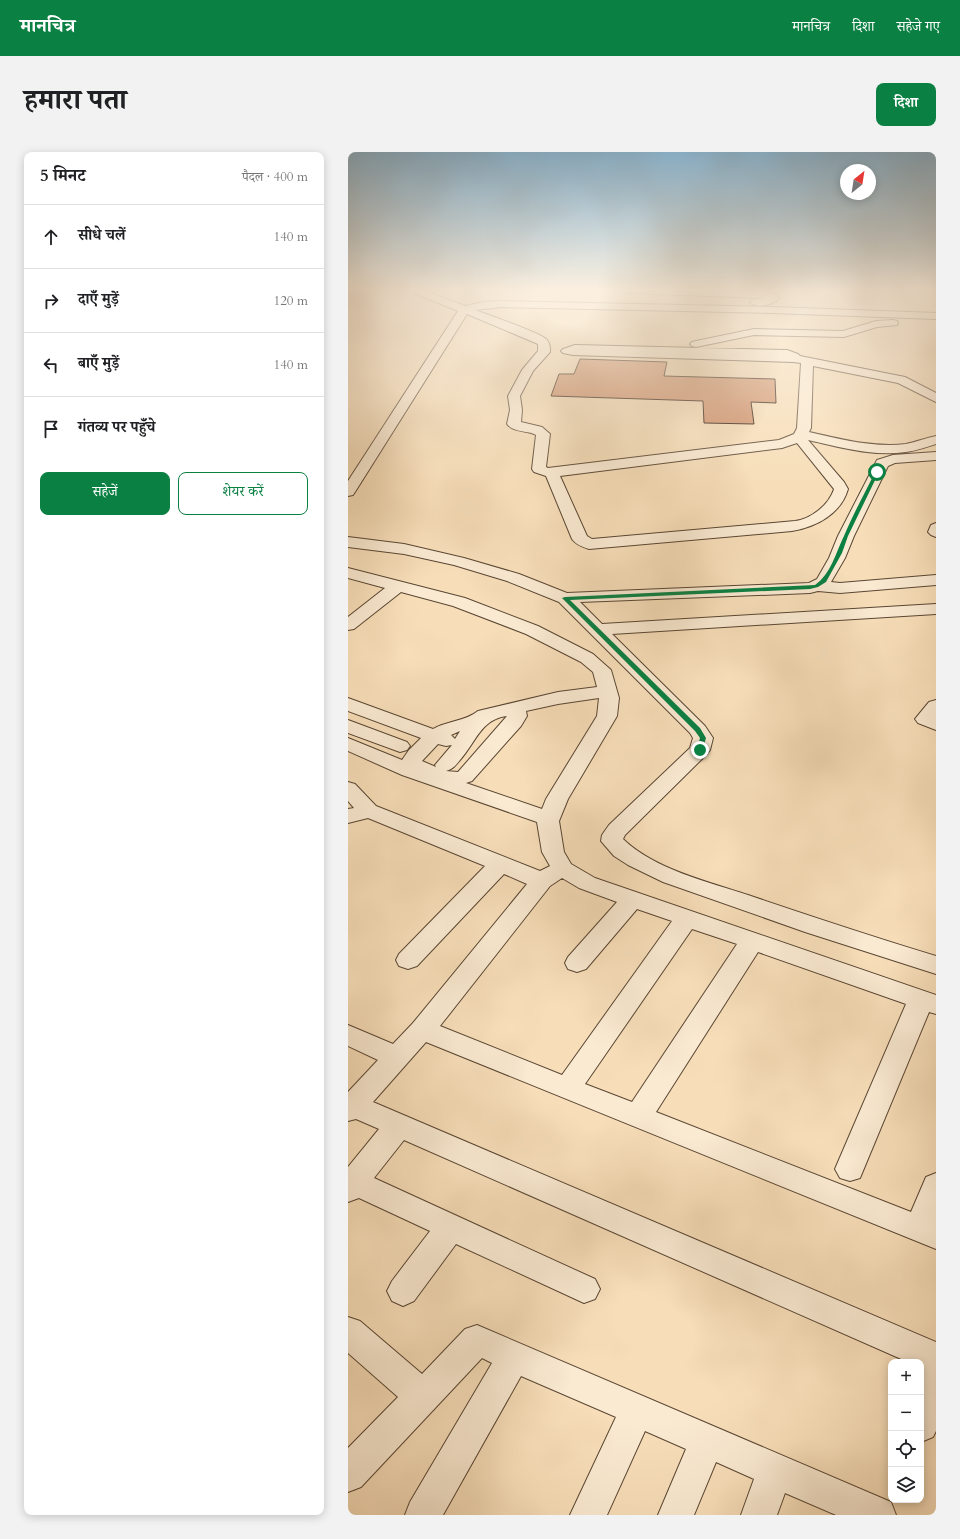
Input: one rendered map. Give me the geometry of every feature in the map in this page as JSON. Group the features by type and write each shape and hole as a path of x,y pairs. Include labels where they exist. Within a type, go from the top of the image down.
{"street":[{"path":"348,492 435,354"},
{"path":"542,354 539,359 528,370 514,396 516,410 514,420 516,425 542,433 539,467 542,471 551,472 782,444 800,435 804,428 807,361"},
{"path":"632,354 793,358 901,380 916,386 936,398"},
{"path":"773,354 787,354 794,356 793,358"},
{"path":"551,472 580,539 589,544 792,526 806,523 818,518 838,497 841,489 800,435"},
{"path":"800,435 847,444 885,448 913,447 936,440"},
{"path":"348,542 390,546 432,555 495,572 565,598 810,588 823,582 840,553 846,536 882,463 892,459 936,456"},
{"path":"348,573 459,602 532,630 587,658 602,670 609,698 607,716 592,743 556,799 548,821 553,852 563,870 587,883 928,1002 850,1169"},
{"path":"816,586 840,588 936,580"},
{"path":"348,625 398,586"},
{"path":"565,598 702,734 703,738 700,750 616,830 612,841 616,847 625,854 645,865 708,890 835,934 936,965"},
{"path":"598,630 936,609"},
{"path":"515,708 517,716 514,722 465,777 456,780 414,765 411,762 414,756 434,736 451,727 477,720 494,712 558,698 607,691"},
{"path":"348,704 462,745"},
{"path":"936,706 924,719 936,724"},
{"path":"352,734 381,716"},
{"path":"445,765 462,745 477,720"},
{"path":"352,734 410,771 549,819"},
{"path":"352,734 400,746"},
{"path":"348,788 358,814 376,813 542,881"},
{"path":"408,960 500,864"},
{"path":"563,870 550,875 542,881 422,1030 349,1106 399,1125 936,1358"},
{"path":"577,963 633,899"},
{"path":"567,1089 687,918"},
{"path":"638,1117 752,941"},
{"path":"422,1030 928,1233 936,1186"},
{"path":"348,1035 396,1056"},
{"path":"399,1125 351,1186 451,1227 584,1289"},
{"path":"403,1291 451,1227"},
{"path":"348,1332 422,1396"},
{"path":"348,1474 477,1340 878,1515"},
{"path":"423,1515 514,1356"},
{"path":"924,1415 936,1377"},
{"path":"588,1515 637,1410"},
{"path":"676,1515 706,1440"},
{"path":"759,1515 775,1471"}],"building":[{"path":"580,359 667,362 664,376 775,379 776,403 751,402 754,424 704,423 703,401 551,396 559,374 574,374"}],"route":[{"path":"700,750 703,738 702,734 565,598 810,588 819,585 823,582 840,553 846,536 877,472"}]}
